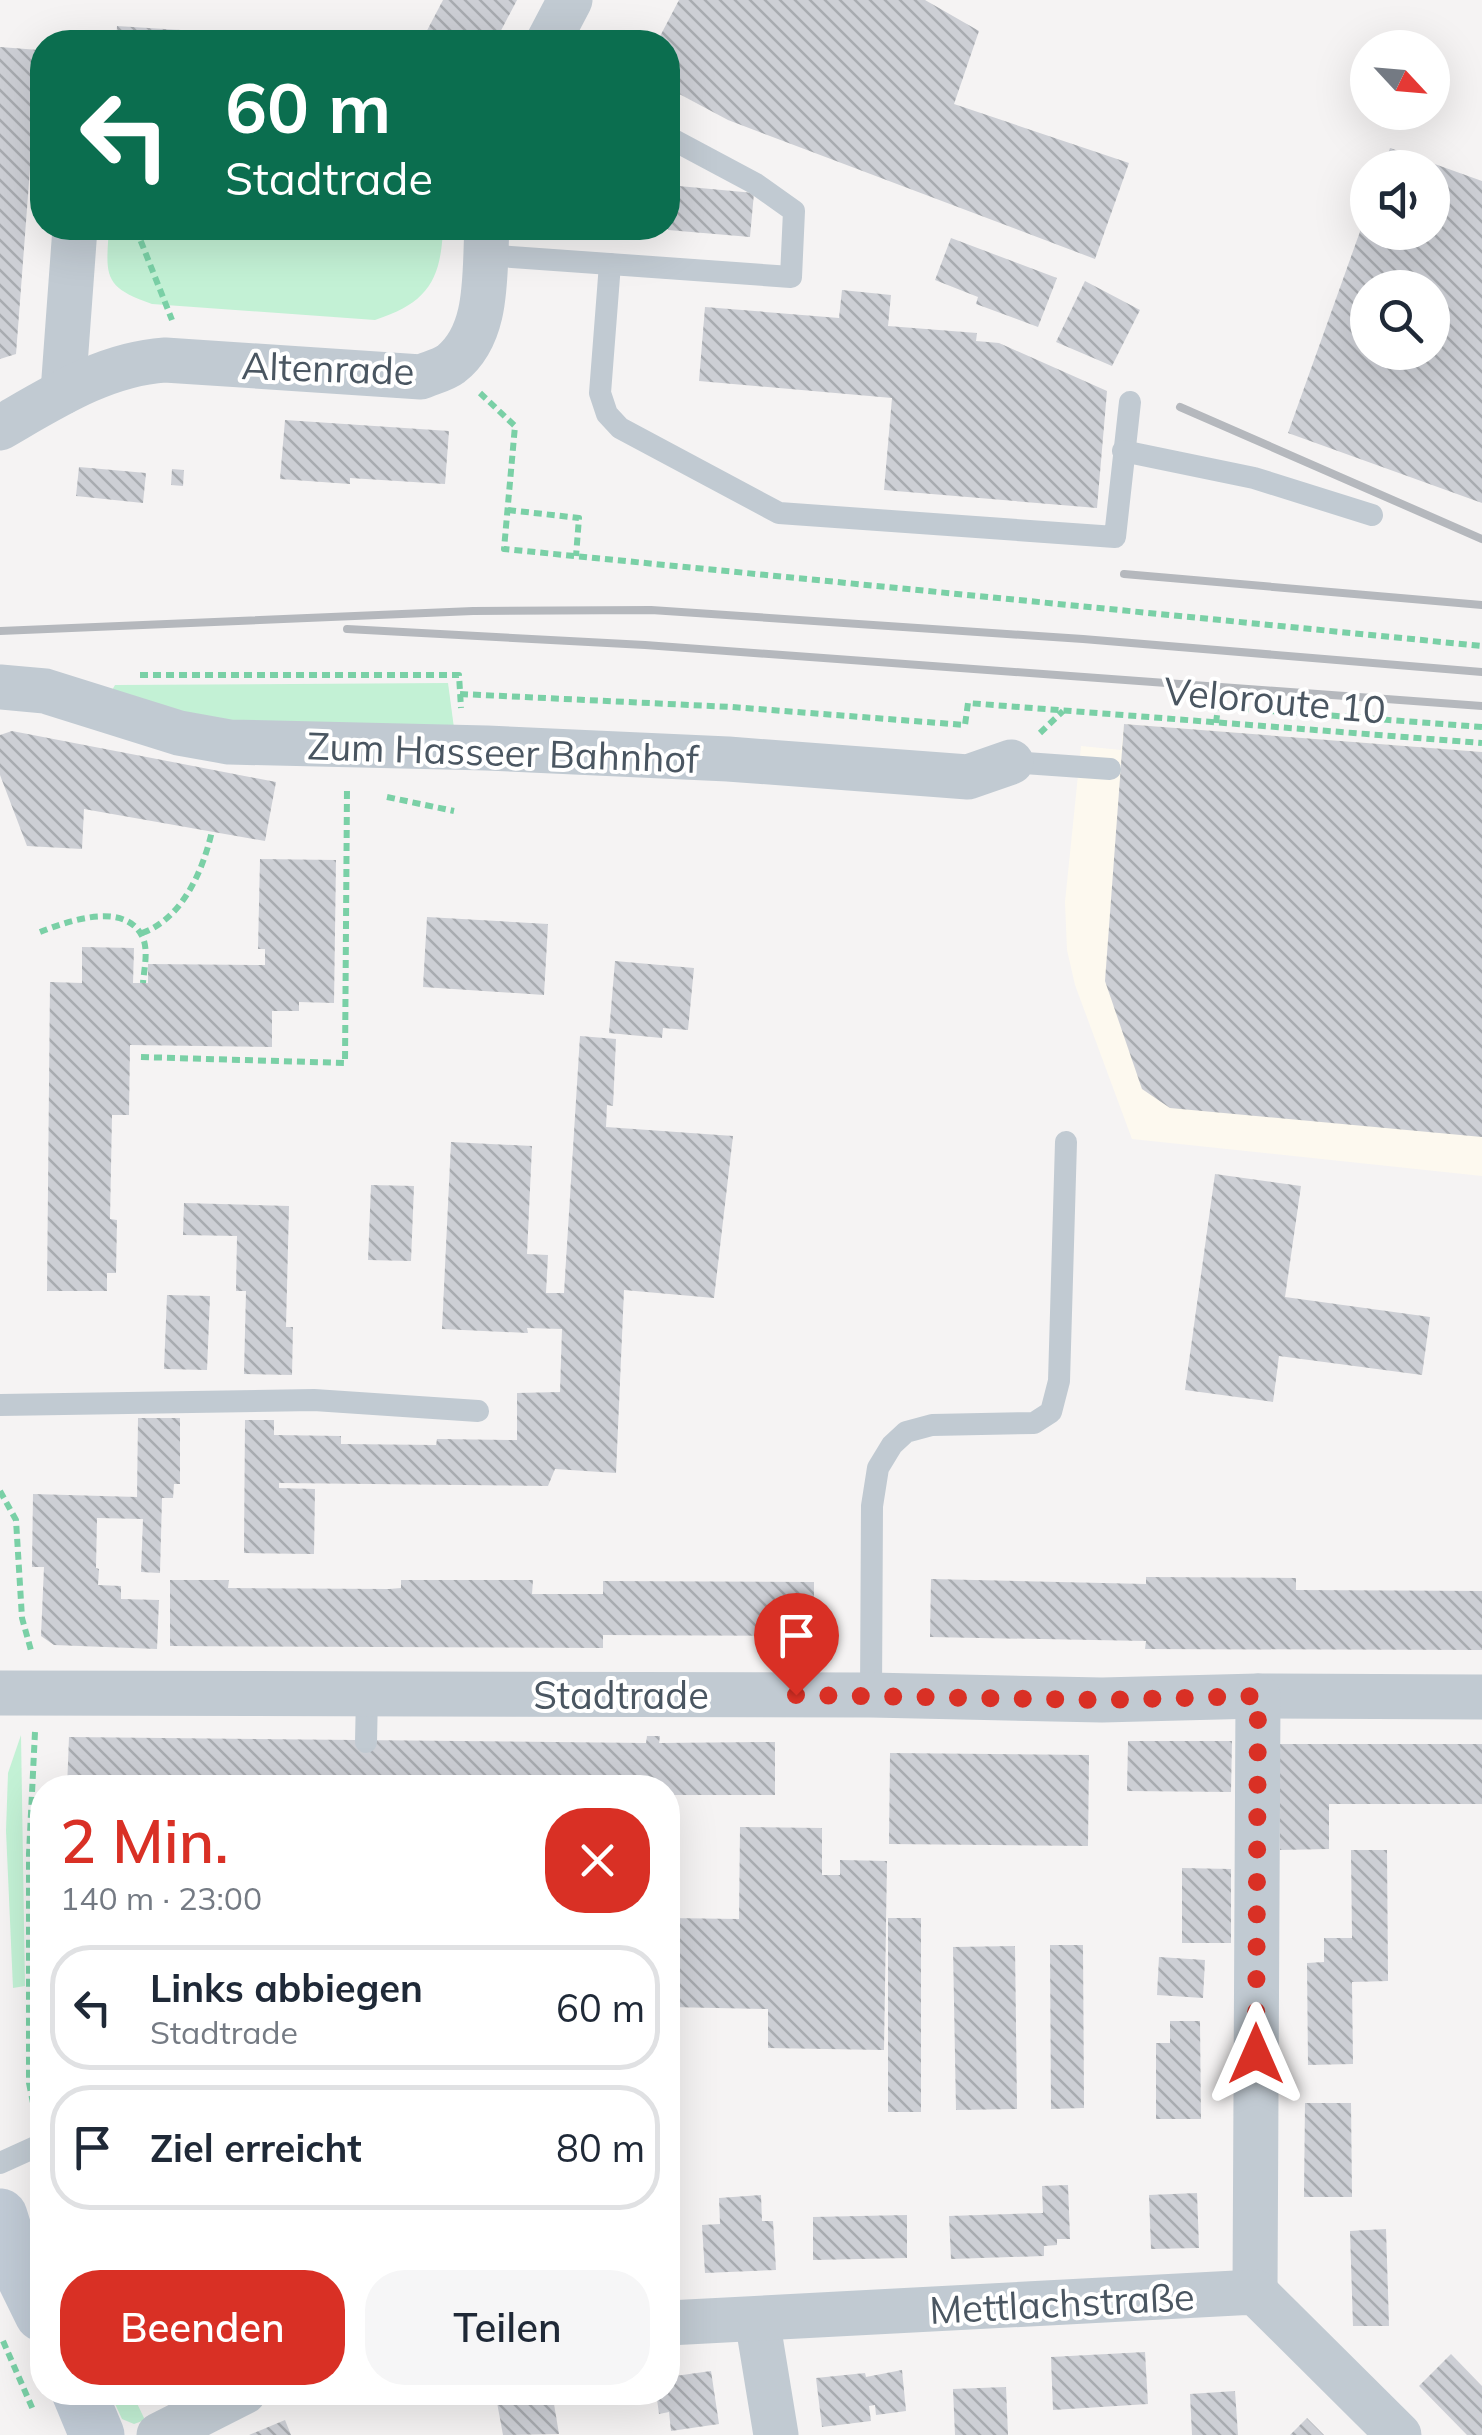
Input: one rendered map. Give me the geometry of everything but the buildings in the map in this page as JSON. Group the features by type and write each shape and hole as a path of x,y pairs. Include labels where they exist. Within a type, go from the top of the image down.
{"street":[{"path":"554,30 570,0"},
{"path":"62,392 73,240"},
{"name":"Altenrade","path":"0,428 62,392 103,373 140,362 421,377 450,365 473,338 482,308 486,241"},
{"name":"Zum Hasseer Bahnhof","path":"0,688 44,691 179,733 230,742 728,759 968,777 1011,762"},
{"name":"Stadtrade","path":"17,1693 870,1695 1102,1700 1482,1697"},
{"path":"1258,1696 1255,2292 1399,2435"},
{"path":"0,2216 11,2251 30,2290"},
{"name":"Mettlachstraße","path":"680,2322 1255,2292"},
{"path":"757,2319 776,2435"},
{"path":"58,2405 96,2435"},
{"path":"159,2435 218,2405"}],"lane":[{"path":"486,241 610,264 791,276 794,212 756,184 680,143"},
{"path":"610,264 600,393 607,414 620,428 779,512 1115,537 1130,402"},
{"path":"1123,451 1254,478 1372,515"},
{"path":"1011,762 1110,769"},
{"path":"870,1695 872,1506 878,1468 885,1456 906,1432 932,1425 1034,1423 1050,1412 1058,1381 1066,1142"},
{"path":"0,1405 314,1400 478,1411"},
{"path":"366,1742 367,1694"},
{"path":"0,2163 30,2149"}],"path":[{"path":"140,240 189,362"},
{"path":"450,365 515,426 504,549 1482,646"},
{"path":"508,510 579,518 576,556"},
{"name":"Veloroute 10","path":"81,701 98,678 131,675 460,675 460,694 713,706 966,725 968,703 1482,744"},
{"path":"1216,723 1218,707 1482,727"},
{"path":"140,1057 344,1063 347,788"},
{"path":"387,797 454,811"},
{"path":"142,934 159,927 182,902 198,874 212,832"},
{"path":"40,932 102,915 120,918 142,934 146,950 143,983"},
{"path":"0,1491 16,1520 22,1618 34,1664 17,1693 36,1733 34,1775"},
{"path":"30,1837 30,2083"},
{"path":"0,2335 30,2371"}],"shaded area":[{"path":"1124,724 1482,752 1482,1176 1132,1139 1075,985 1067,950 1065,902 1081,746 1121,750"}],"green space":[{"path":"108,240 442,240 439,262 428,288 407,306 375,320 152,304 116,285 107,257"},
{"path":"448,683 454,728 224,727 111,692 115,685"},
{"path":"21,1735 25,1986 13,1988 6,1831 8,1773"},
{"path":"116,2405 138,2405 145,2420 134,2424 122,2419"}],"railway":[{"path":"1180,407 1482,539"},
{"path":"1124,574 1482,605"},
{"path":"0,631 473,611 651,610 1083,639 1482,672"},
{"path":"347,629 645,645 1482,706"}],"route":[{"path":"796,1695 1102,1700 1258,1696 1256,2054"}]}
